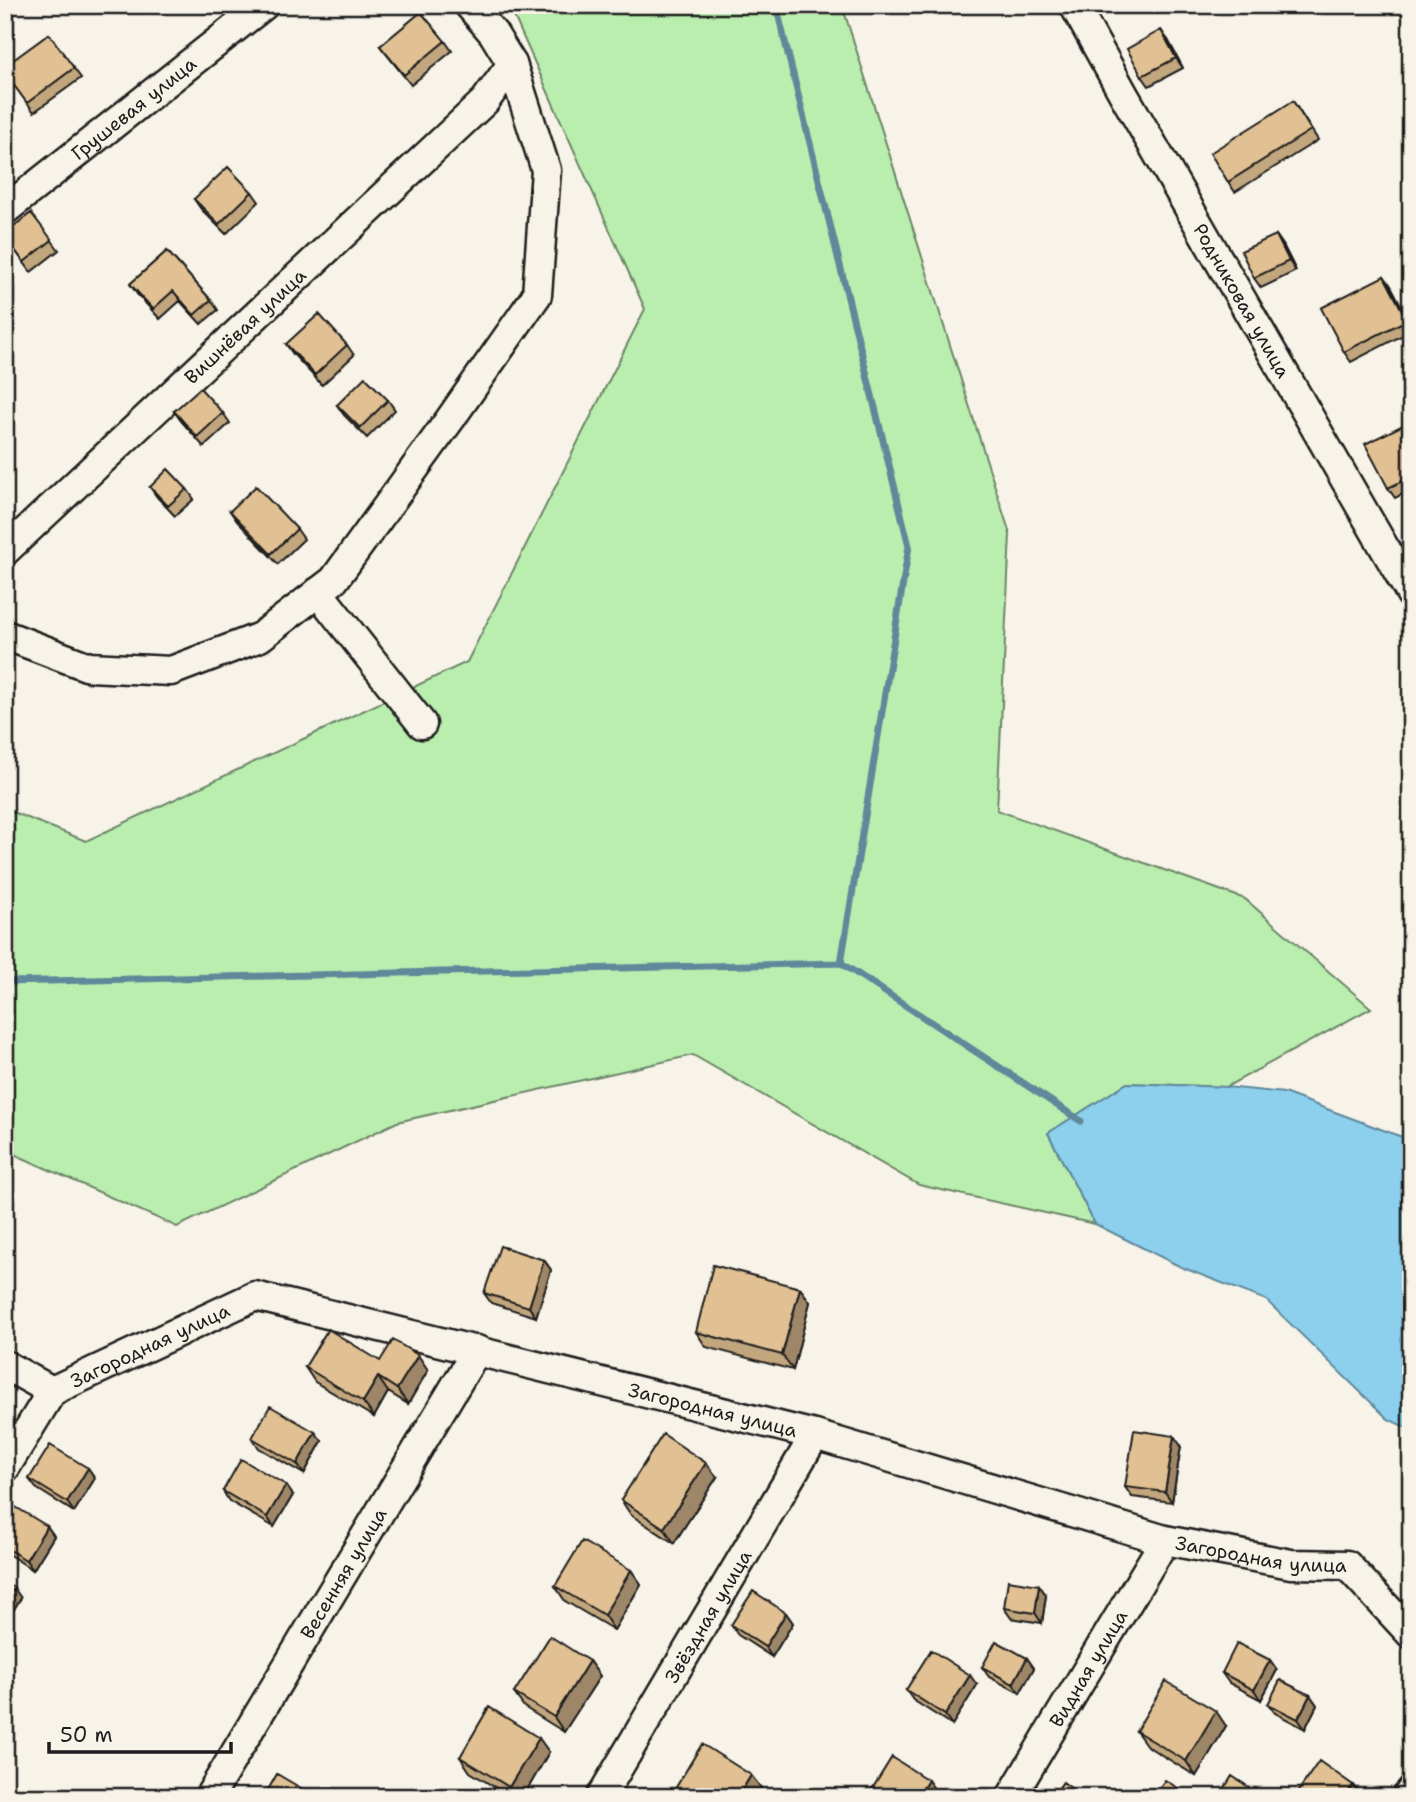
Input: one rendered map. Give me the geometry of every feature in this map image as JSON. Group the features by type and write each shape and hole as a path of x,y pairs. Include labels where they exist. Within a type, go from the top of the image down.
{"street":[{"name":"Грушевая улица","path":"5,210 264,5"},
{"path":"5,635 89,667 171,671 260,637 334,580 452,418 537,295 546,170 512,64 493,33 469,5"},
{"name":"Родниковая улица","path":"1074,5 1411,594"},
{"name":"Вишнёвая улица","path":"5,551 485,101 512,64"},
{"path":"318,592 422,724"},
{"name":"Загородная улица","path":"5,1365 52,1391 255,1296 816,1435 1166,1540 1291,1564 1347,1565 1411,1634"},
{"name":"Весенняя улица","path":"209,1797 477,1350"},
{"path":"5,1468 52,1391"},
{"name":"Звёздная улица","path":"601,1797 816,1435"},
{"name":"Видная улица","path":"1011,1797 1166,1540"},
{"path":"1407,1797 1411,1791"}],"green space":[{"path":"509,5 842,5 1010,534 997,810 1245,899 1371,1008 1226,1087 1127,1083 1048,1133 1095,1224 919,1185 693,1055 397,1122 177,1227 5,1150 5,809 86,841 467,662 645,309"}],"water":[{"path":"1127,1083 1226,1087 1284,1093 1402,1137 1411,1144 1411,1430 1388,1419 1266,1300 1181,1267 1095,1224 1048,1133"}],"building":[{"path":"421,12 445,41 404,75 380,46"},
{"path":"1161,30 1176,58 1142,76 1127,49"},
{"path":"49,34 74,68 27,103 5,73 5,66"},
{"path":"1293,101 1311,130 1228,182 1210,153"},
{"path":"228,167 252,192 219,224 194,199"},
{"path":"31,213 52,240 24,262 5,237 5,233"},
{"path":"1276,235 1289,261 1254,278 1241,251"},
{"path":"167,251 211,300 194,315 173,291 153,309 130,284"},
{"path":"1384,276 1407,320 1344,352 1321,308"},
{"path":"319,314 347,345 315,375 286,344"},
{"path":"365,377 388,400 360,428 337,405"},
{"path":"200,388 223,413 197,437 174,411"},
{"path":"1411,421 1411,477 1388,488 1365,444"},
{"path":"168,469 187,489 168,506 150,487"},
{"path":"256,486 297,529 271,554 230,511"},
{"path":"500,1246 544,1260 529,1307 484,1293"},
{"path":"713,1265 800,1288 782,1355 696,1332"},
{"path":"328,1329 380,1361 393,1340 418,1355 397,1389 378,1377 363,1402 305,1367"},
{"path":"270,1406 315,1432 297,1464 252,1438"},
{"path":"1134,1430 1174,1436 1165,1492 1125,1487"},
{"path":"663,1434 706,1463 664,1528 621,1500"},
{"path":"50,1445 88,1468 67,1502 29,1479"},
{"path":"241,1459 286,1485 267,1517 223,1491"},
{"path":"9,1503 47,1526 26,1560 5,1547 5,1509"},
{"path":"582,1541 631,1570 604,1615 555,1586"},
{"path":"1008,1580 1039,1585 1035,1613 1004,1608"},
{"path":"5,1583 14,1588 5,1603"},
{"path":"753,1591 786,1613 765,1647 731,1625"},
{"path":"550,1636 589,1661 554,1717 514,1693"},
{"path":"996,1641 1027,1658 1013,1684 982,1667"},
{"path":"1237,1643 1270,1660 1254,1690 1222,1673"},
{"path":"931,1650 970,1675 945,1715 906,1690"},
{"path":"1280,1680 1310,1695 1298,1719 1268,1704"},
{"path":"1166,1681 1216,1711 1186,1761 1136,1731"},
{"path":"489,1707 539,1738 509,1787 460,1757"},
{"path":"702,1744 751,1775 738,1797 677,1797 672,1794"},
{"path":"892,1757 928,1780 918,1797 873,1797 869,1794"},
{"path":"1319,1761 1353,1785 1345,1797 1295,1796"},
{"path":"277,1774 316,1797 264,1797"},
{"path":"1232,1776 1264,1797 1219,1797"},
{"path":"1165,1780 1189,1795 1188,1797 1155,1797"},
{"path":"1063,1782 1083,1797 1052,1797"}],"waterway":[{"path":"776,5 909,546 841,963"},
{"path":"5,982 841,963 1081,1121"}]}
